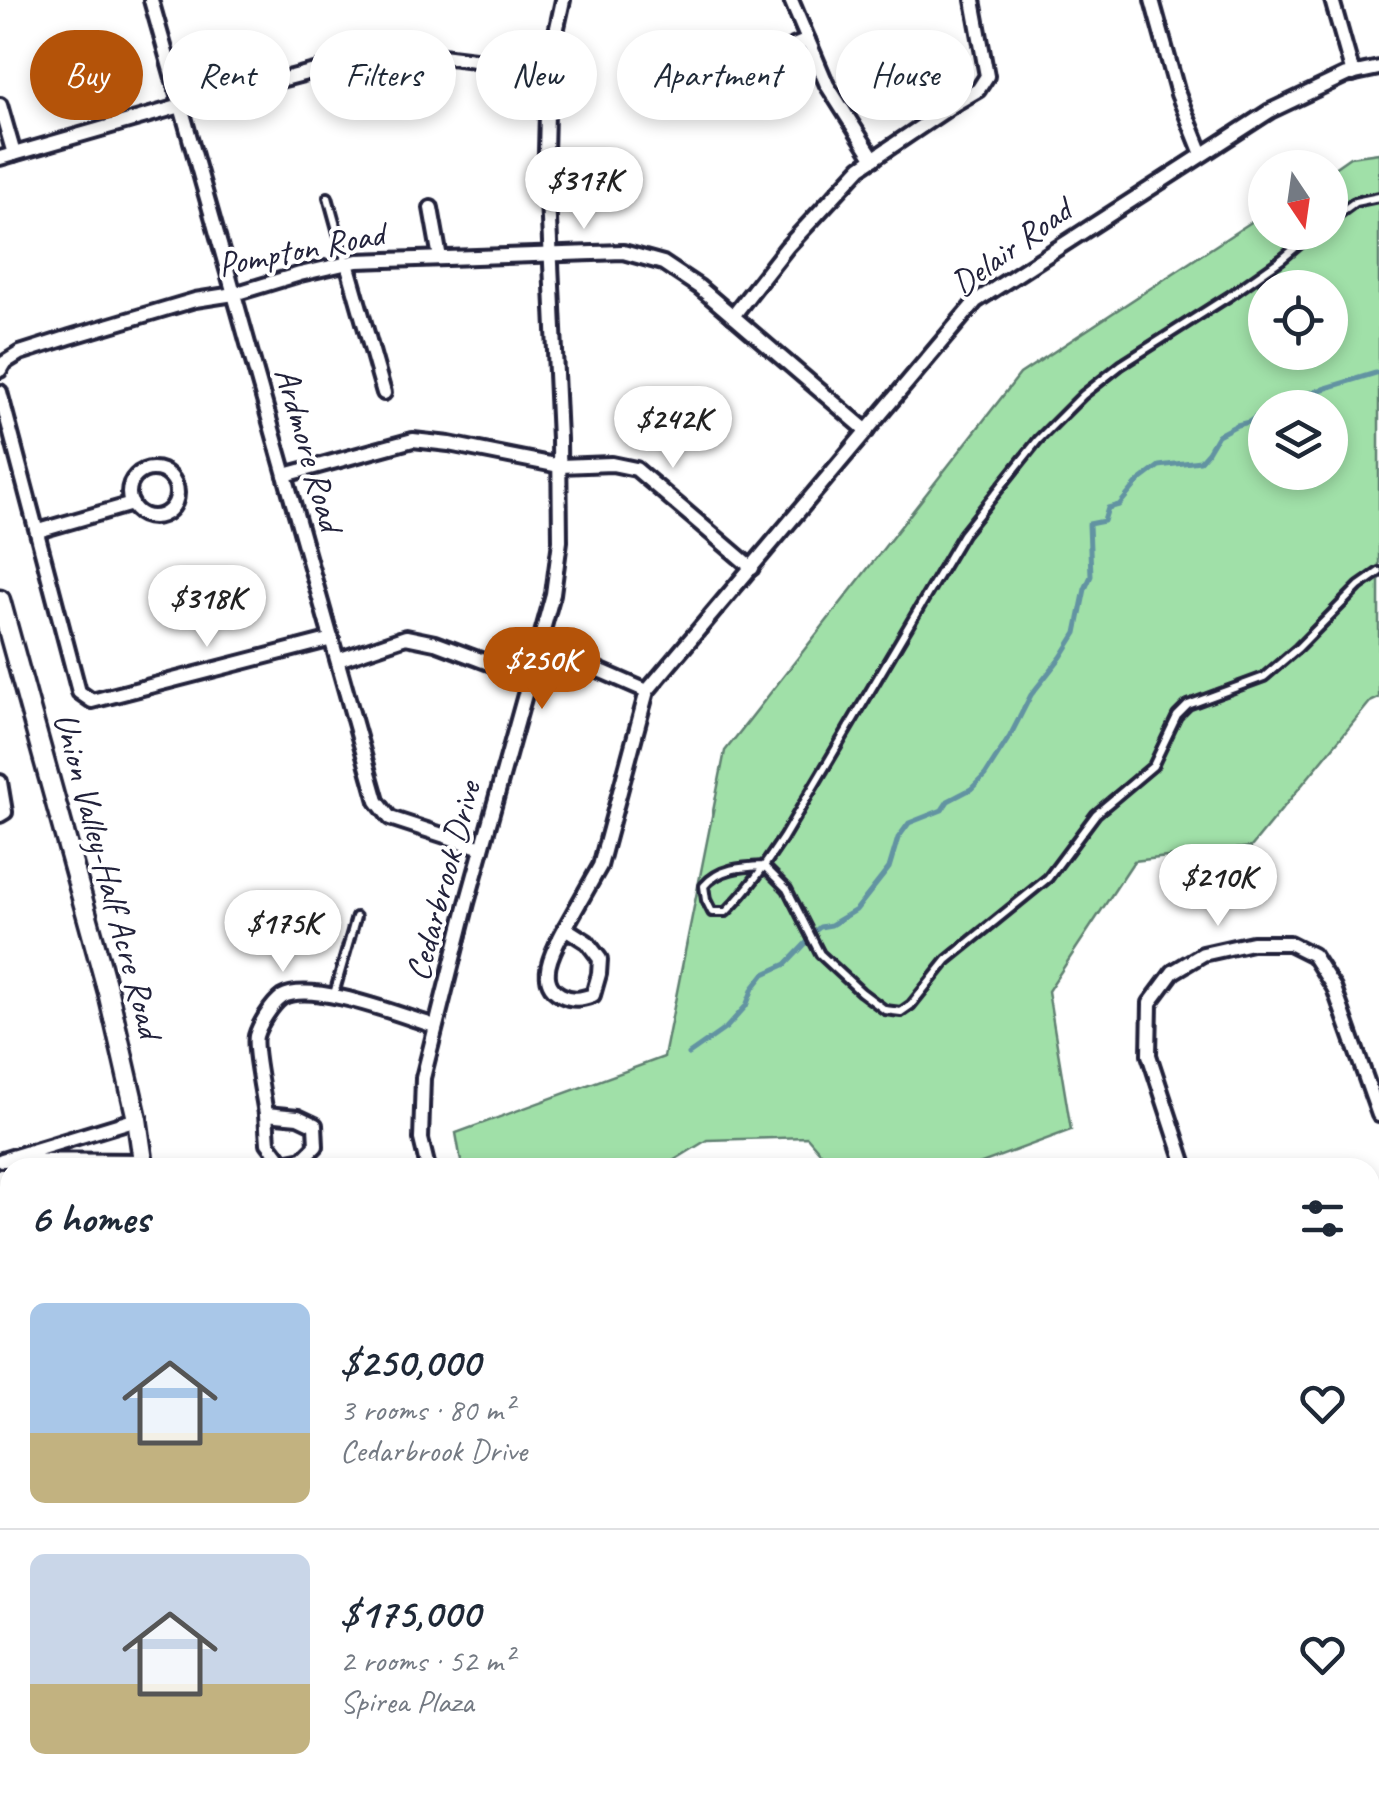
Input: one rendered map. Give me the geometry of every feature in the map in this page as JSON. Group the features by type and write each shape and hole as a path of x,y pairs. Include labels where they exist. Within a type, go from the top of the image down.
{"street":[{"name":"Ardmore Road","path":"151,0 163,42"},
{"name":"Cedarbrook Drive","path":"556,30 562,0"},
{"path":"792,0 804,30"},
{"path":"733,316 787,247 861,167 978,90 987,76 973,0"},
{"path":"1152,0 1178,94 1202,154"},
{"path":"1332,0 1353,74"},
{"path":"688,43 701,50 718,77 682,91 670,89 658,76 657,59 668,47 688,43"},
{"path":"290,77 368,57 409,52 476,60"},
{"path":"816,59 827,85 874,159"},
{"name":"Delair Road","path":"647,691 976,300 1270,110 1353,74 1379,68"},
{"path":"0,105 7,156 163,111"},
{"name":"Ardmore Road","path":"185,120 376,801 390,818 482,848"},
{"name":"Cedarbrook Drive","path":"426,1158 421,1139 423,1078 553,594 560,541 547,120"},
{"path":"432,208 440,258"},
{"name":"Pompton Road","path":"0,370 20,353 195,300 234,294 347,263 624,252 664,263 699,287 867,431"},
{"path":"347,263 384,394"},
{"path":"0,392 79,692 92,701 332,640"},
{"path":"285,475 413,440 560,466 612,464 636,469 752,568"},
{"path":"38,531 132,504"},
{"name":"Union Valley-Half Acre Road","path":"0,600 108,992 143,1158"},
{"path":"338,660 406,636 435,642 529,678"},
{"path":"540,644 647,691 600,866 565,928 551,953 547,973 550,985 558,994 579,1000 593,995 600,959 587,942 565,928"},
{"path":"0,782 5,812 0,815"},
{"path":"1183,1158 1149,1055 1150,1003 1173,972 1203,954 1252,943 1289,943 1313,955 1334,988 1379,1115"},
{"path":"279,1158 268,1142 255,1038 265,1017 282,998 308,992 333,995 435,1026"},
{"path":"266,1114 298,1117 315,1125 316,1146 304,1158"},
{"path":"3,1158 136,1119"}],"lane":[{"path":"1348,207 1379,196"},
{"path":"328,197 347,263"},
{"path":"1293,250 1121,365 1083,395 1038,440 963,534 764,866 758,878 726,912 712,912 706,900 704,886 712,876 734,868 764,866 787,889 820,954 884,1010 901,1012 948,960 1048,878 1096,814 1152,766 1176,716 1188,705 1264,678 1359,586 1379,572"},
{"path":"333,995 356,917"}],"green space":[{"path":"1379,153 1379,698 1370,702 1251,847 1134,861 1048,991 1071,1130 995,1158 825,1158 807,1137 707,1140 678,1158 460,1158 456,1133 664,1057 725,751 1020,374 1248,224 1248,250 1348,250 1348,158"}],"waterway":[{"path":"1320,390 1379,372"},
{"path":"689,1054 726,1028 746,1006 764,974 786,964 820,927 856,910 889,868 898,838 909,823 942,810 948,801 971,789 985,775 1031,695 1076,633 1091,576 1089,524 1104,521 1108,508 1119,505 1139,481 1159,466 1200,461 1218,435 1248,422"}]}
